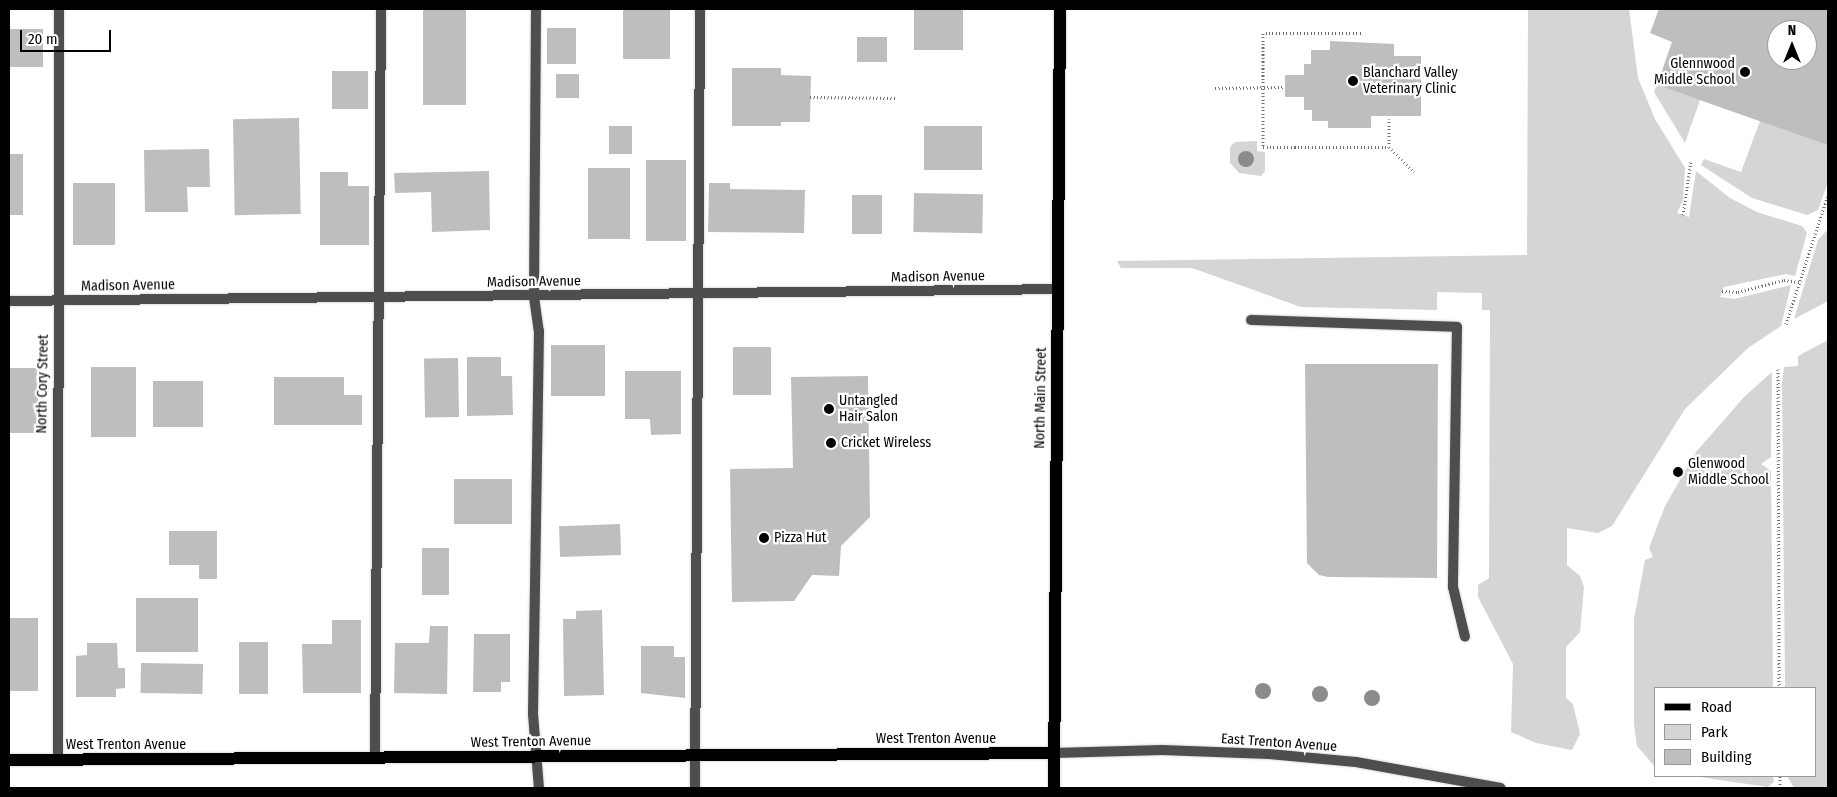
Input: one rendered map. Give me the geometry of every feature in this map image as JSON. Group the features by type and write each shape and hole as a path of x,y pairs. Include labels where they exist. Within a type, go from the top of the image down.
{"main road":[{"name":"North Main Street","path":"1054,788 1060,9"},
{"name":"West Trenton Avenue","path":"9,760 1054,753"}],"street":[{"name":"North Cory Street","path":"58,760 59,9"},
{"path":"375,758 380,9"},
{"path":"536,9 534,296 539,332 533,714 540,788"},
{"path":"695,788 693,755 700,9"},
{"name":"Madison Avenue","path":"9,301 1059,289"},
{"path":"1251,320 1456,327 1453,587 1464,637"},
{"name":"East Trenton Avenue","path":"1054,753 1162,750 1269,754 1356,762 1501,788"}],"path":[{"path":"1361,33 1263,33 1262,147 1389,147 1414,172"},
{"path":"1215,88 1285,87"},
{"path":"810,97 896,98"},
{"path":"1389,119 1389,147"},
{"path":"1684,216 1691,161"},
{"path":"1786,324 1828,195"},
{"path":"1722,292 1738,292 1784,280 1799,282"},
{"path":"1778,369 1779,687"}],"green space":[{"path":"1528,9 1629,9 1638,78 1655,119 1685,168 1683,200 1677,213 1689,217 1696,171 1730,198 1757,212 1802,226 1807,233 1795,276 1786,274 1724,287 1720,297 1734,299 1791,285 1781,326 1748,348 1685,409 1612,526 1598,533 1567,528 1567,565 1580,576 1584,587 1580,632 1566,647 1566,698 1573,704 1580,734 1572,750 1536,743 1511,732 1513,664 1478,597 1478,585 1489,578 1490,310 1482,310 1482,293 1437,292 1437,310 1301,307 1192,268 1121,268 1117,261 1527,255"},
{"path":"1748,9 1828,9 1828,182 1818,210 1807,215 1752,198 1701,165 1704,159 1741,172 1760,121 1714,104"},
{"path":"1657,85 1700,100 1685,143 1654,92"},
{"path":"1257,141 1257,151 1265,152 1265,171 1261,176 1239,173 1230,163 1230,147 1235,142"},
{"path":"1828,229 1828,301 1794,319 1818,240"},
{"path":"1828,340 1828,788 1794,788 1788,777 1817,777 1817,687 1785,687 1782,384 1784,367 1798,366 1798,356"},
{"path":"1772,372 1771,457 1761,464 1771,471 1773,687 1654,687 1654,766 1637,746 1634,724 1634,619 1645,560 1653,557 1649,548 1665,506 1696,452 1745,396"},
{"path":"1699,777 1773,777 1774,782 1768,787"}],"building":[{"path":"423,9 466,9 466,105 423,105"},
{"path":"623,9 670,9 670,59 623,59"},
{"path":"914,9 963,9 963,50 914,50"},
{"name":"Glennwood Middle School","path":"1659,9 1828,9 1828,145 1657,85 1672,42 1650,33"},
{"path":"547,28 576,28 576,64 547,64"},
{"path":"9,29 43,29 43,67 9,67"},
{"path":"857,37 887,37 887,62 857,62"},
{"name":"Blanchard Valley Veterinary Clinic","path":"1330,41 1394,44 1394,56 1421,56 1421,116 1371,116 1371,128 1328,128 1328,121 1312,121 1312,110 1304,110 1304,97 1285,97 1285,75 1304,75 1304,64 1311,64 1311,50 1330,50"},
{"path":"732,68 781,68 781,75 811,76 810,122 781,122 781,126 732,126"},
{"path":"332,71 368,71 368,109 332,109"},
{"path":"556,74 579,74 579,98 556,98"},
{"path":"299,118 301,214 235,215 233,119"},
{"path":"609,126 632,126 632,154 609,154"},
{"path":"924,126 982,126 982,170 924,170"},
{"path":"209,149 210,187 187,187 188,212 145,212 144,150"},
{"path":"9,154 23,154 23,215 9,215"},
{"path":"646,160 686,160 686,241 646,241"},
{"path":"588,168 630,168 630,239 588,239"},
{"path":"489,171 490,230 432,232 431,192 395,193 394,173"},
{"path":"320,172 348,172 348,186 369,186 369,245 320,245"},
{"path":"73,183 115,183 115,245 73,245"},
{"path":"709,183 730,183 730,189 805,190 804,233 708,232"},
{"path":"914,193 983,194 982,233 913,232"},
{"path":"852,195 882,195 882,234 852,234"},
{"path":"551,345 605,345 605,396 551,396"},
{"path":"733,347 771,347 771,395 733,395"},
{"path":"467,357 501,357 501,376 512,376 513,415 467,416"},
{"path":"458,358 459,417 425,418 424,359"},
{"path":"1305,364 1438,364 1437,578 1328,577 1319,575 1307,563"},
{"path":"91,367 136,367 136,437 91,437"},
{"path":"9,368 38,368 38,433 9,433"},
{"path":"625,371 681,371 681,434 651,435 650,419 625,419"},
{"path":"868,376 870,517 841,546 839,576 812,575 794,601 732,602 730,469 793,468 791,377"},
{"path":"274,377 344,377 344,395 362,395 362,425 274,425"},
{"path":"153,381 203,381 203,427 153,427"},
{"path":"454,479 512,479 512,524 454,524"},
{"path":"620,524 621,555 560,557 559,526"},
{"path":"169,531 217,531 217,579 199,579 199,565 169,565"},
{"path":"422,548 449,548 449,595 422,595"},
{"path":"136,598 198,598 198,652 136,652"},
{"path":"602,610 604,695 564,696 563,619 576,619 576,611"},
{"path":"9,618 38,618 38,691 9,691"},
{"path":"332,620 361,620 361,693 303,693 302,644 332,644"},
{"path":"430,626 448,626 447,694 394,693 395,643 429,643"},
{"path":"474,634 510,634 510,682 501,682 501,692 473,692"},
{"path":"239,642 268,642 268,694 239,694"},
{"path":"87,643 117,643 118,668 125,668 125,688 116,689 116,697 76,697 76,656 87,655"},
{"path":"641,646 674,646 674,657 685,657 685,698 641,693"},
{"path":"141,663 203,664 202,694 140,693"}],"place":[{"name":"Glennwood Middle School","path":"1745,72"},
{"name":"Blanchard Valley Veterinary Clinic","path":"1353,81"},
{"name":"Untangled Hair Salon","path":"829,409"},
{"name":"Cricket Wireless","path":"831,443"},
{"name":"Glenwood Middle School","path":"1678,472"},
{"name":"Pizza Hut","path":"764,538"}]}
